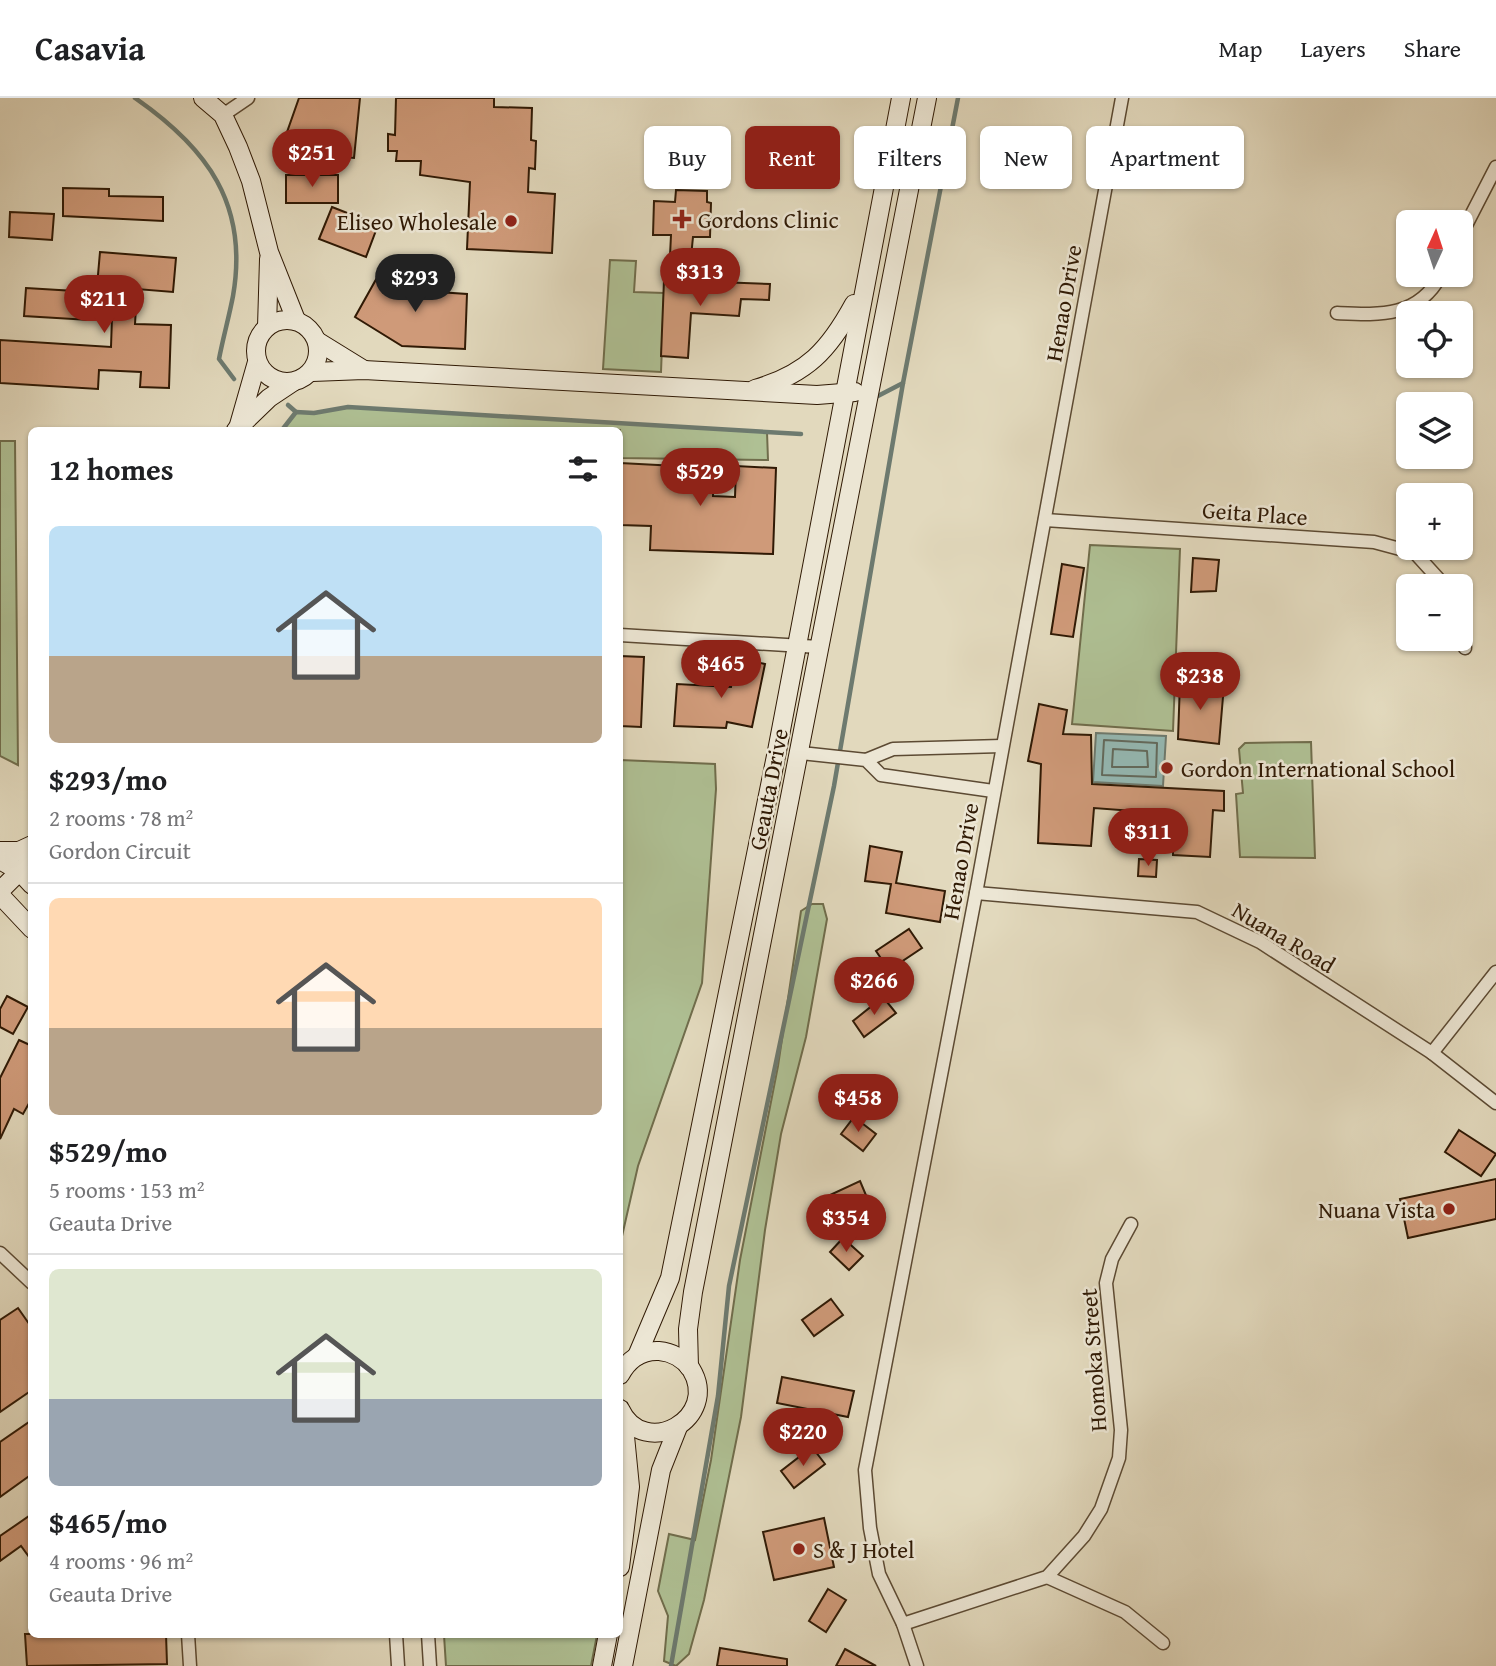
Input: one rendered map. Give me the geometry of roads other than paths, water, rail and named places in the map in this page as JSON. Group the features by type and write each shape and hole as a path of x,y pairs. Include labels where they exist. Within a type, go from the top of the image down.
{"main road":[{"path":"203,98 223,115 251,181 269,252 296,320"},
{"name":"Geauta Drive","path":"625,1366 670,1278 839,427 901,98"},
{"name":"Geauta Drive","path":"689,1367 688,1329 693,1292 808,754 819,647 928,98"},
{"path":"267,327 269,252"},
{"path":"744,392 768,385 812,363 835,340 864,286"},
{"path":"238,427 257,362 257,343 267,327 280,320 296,320 308,328 317,341 363,370"},
{"path":"312,372 318,354 317,341"},
{"path":"257,362 273,379 293,382"},
{"path":"239,427 269,398 312,372 363,370 817,396 846,391 869,394"},
{"path":"817,396 834,414 839,427"},
{"path":"0,851 28,847"},
{"path":"0,860 25,865"},
{"path":"25,865 0,893 28,924"},
{"name":"Geauta Drive","path":"623,1666 661,1470 678,1427 696,1406 696,1379 681,1359 660,1351 625,1366"},
{"path":"623,1414 635,1427 649,1432 664,1433 678,1427"},
{"path":"623,1429 630,1487 623,1543"},
{"path":"602,1666 607,1638"}],"street":[{"path":"223,115 248,98"},
{"name":"Henao Drive","path":"917,1666 903,1624 879,1573 870,1528 865,1470 976,893 1122,98"},
{"path":"1474,210 1496,167"},
{"path":"1337,313 1384,315 1421,302 1432,287"},
{"name":"Geita Place","path":"1045,520 1374,542 1415,553 1434,574"},
{"path":"623,635 819,647"},
{"path":"808,754 866,760 893,749 1002,746"},
{"path":"866,760 881,775 993,791"},
{"name":"Nuana Road","path":"976,893 1197,912 1260,942 1432,1053 1496,1103"},
{"path":"1432,1053 1496,972"},
{"name":"Homoka Street","path":"903,1624 1047,1577 1084,1536 1101,1509 1119,1458 1121,1430 1106,1283 1112,1259 1131,1224"},
{"path":"0,1253 28,1279"},
{"path":"1047,1577 1125,1612 1163,1643"},
{"path":"188,1638 190,1666"},
{"path":"396,1638 398,1666"},
{"path":"428,1638 430,1666"}],"water":[{"path":"1096,733 1166,736 1163,786 1093,782"}],"waterway":[{"path":"135,98 161,117 202,158 217,181 228,206 235,233 236,263 233,296 219,359 234,379"},
{"path":"671,1666 718,1396 729,1286 834,786 903,383 958,98"},
{"path":"876,397 903,383"},
{"path":"288,405 296,412"},
{"path":"284,427 296,412 314,413 348,407 801,434"}],"place":[{"name":"Gordons Clinic","path":"682,219"},
{"name":"Eliseo Wholesale","path":"511,221"},
{"name":"Gordon International School","path":"1167,768"},
{"name":"Nuana Vista","path":"1449,1209"},
{"name":"S & J Hotel","path":"799,1549"}]}
